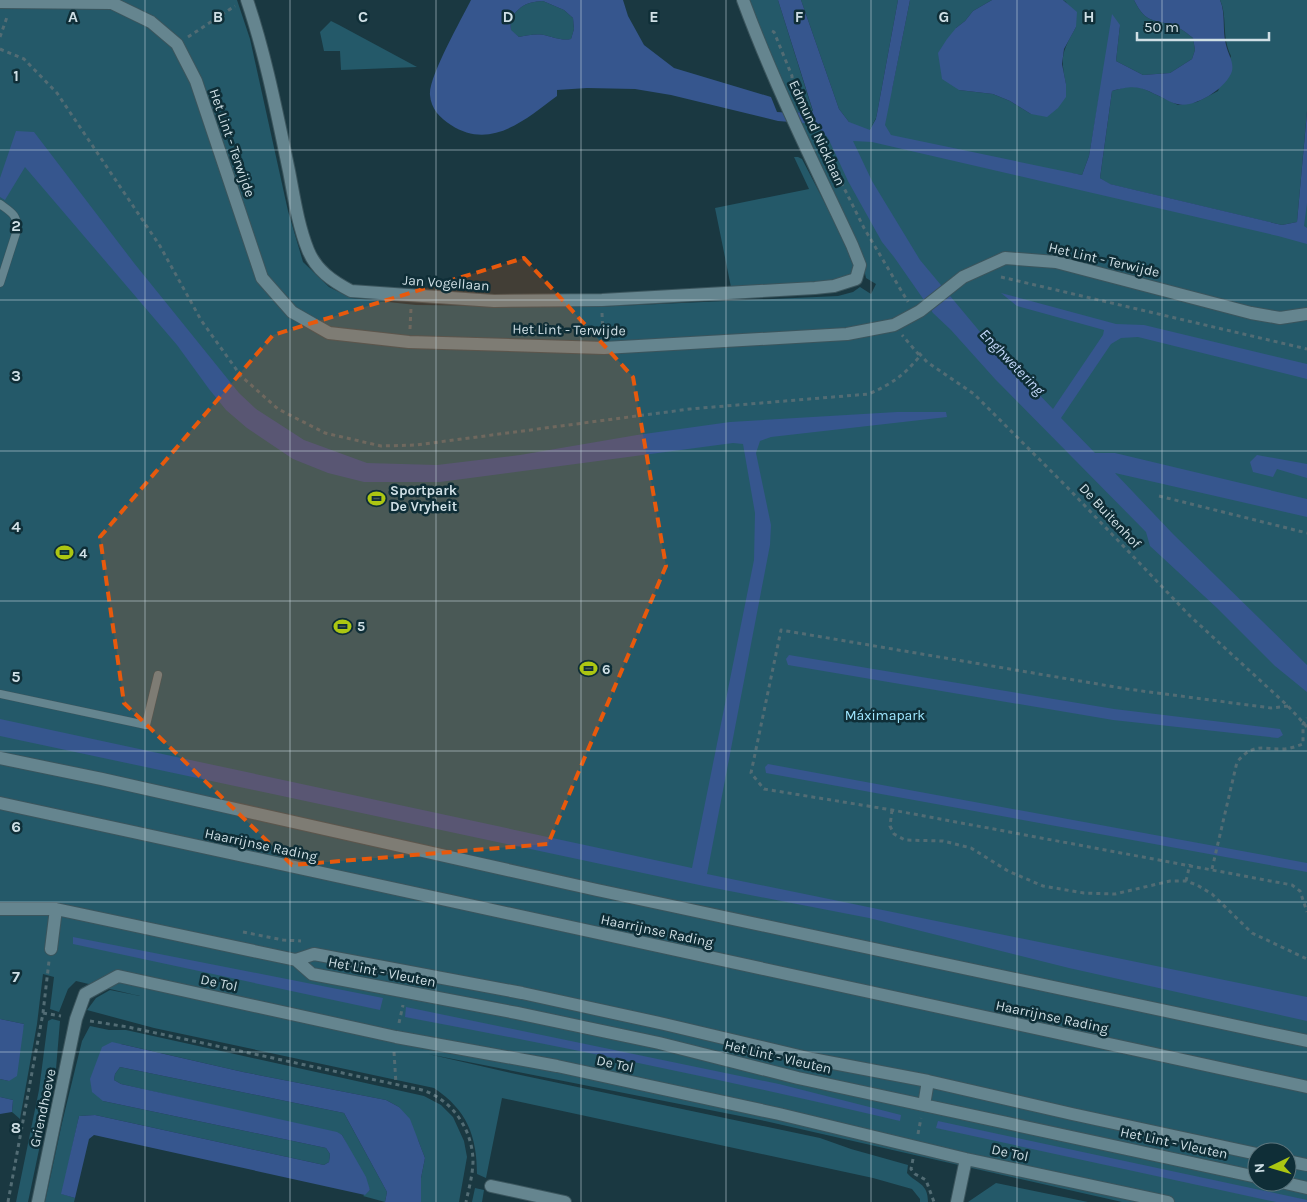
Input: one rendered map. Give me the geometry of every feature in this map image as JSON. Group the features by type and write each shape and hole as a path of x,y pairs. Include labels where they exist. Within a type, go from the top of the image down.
{"street":[{"name":"Edmund Nicklaan","path":"744,0 758,38 796,126 860,265 856,279"},
{"name":"Het Lint - Terwijde","path":"6,2 112,3 151,22 177,44 196,81 262,278 292,312 329,333 409,342 604,348 847,334 894,324 917,312 963,277 1006,258 1056,262 1251,313 1280,318 1307,314"},
{"name":"Jan Vogellaan","path":"242,2 266,66 308,250 319,268 332,281 351,290 494,301 602,300 815,288 834,286 856,279"},
{"name":"Haarrijnse Rading","path":"0,758 102,779 606,892 1307,1042"},
{"name":"Haarrijnse Rading","path":"0,803 1307,1087"},
{"name":"Het Lint - Vleuten","path":"0,909 56,909 296,960 312,974 517,1013 659,1043 798,1078 1247,1175"},
{"path":"51,950 56,909"},
{"name":"Het Lint - Vleuten","path":"296,960 314,954 522,993 812,1059 928,1081 1247,1152"},
{"path":"404,972 405,992"},
{"name":"De Tol","path":"76,1019 84,994 118,976 396,1037 557,1066 779,1114 966,1159 1168,1202"},
{"path":"517,1013 522,993"},
{"name":"Griendhoeve","path":"38,1202 76,1019"},
{"path":"659,1043 664,1024"},
{"path":"924,1105 928,1081"},
{"path":"1067,1135 1072,1114"},
{"path":"957,1202 966,1159"},
{"path":"491,1186 565,1202"}],"lane":[{"path":"0,204 16,215 18,222 0,283"},
{"path":"0,694 146,725 158,675"}],"path":[{"path":"0,37 6,2"},
{"path":"177,44 242,2"},
{"path":"834,167 864,228 917,312"},
{"path":"976,271 1307,350"},
{"path":"409,342 412,296"},
{"path":"602,300 604,348"},
{"name":"De Buitenhof","path":"894,324 927,362 974,394 1066,486 1190,616 1288,706 1307,727"},
{"path":"1159,496 1307,533"},
{"path":"1288,706 1271,708 1127,689 781,630 751,773 764,789 892,810 1190,864 1292,885 1300,891 1307,912"},
{"path":"1212,869 1237,762 1246,752 1265,747 1285,750 1303,744 1303,724 1307,718"},
{"path":"892,810 890,826 894,834 904,840 943,842 971,848 1008,871 1043,886 1084,894 1115,894 1170,881 1186,881 1197,884 1212,894 1252,933 1307,959"},
{"path":"1186,881 1190,864"},
{"path":"8,1202 43,1013 51,950"},
{"path":"396,1084 394,1048 405,992"},
{"path":"43,1013 128,1027 396,1084 434,1094 448,1104 459,1117 471,1147 473,1160 466,1202"}],"highlighted area":[{"path":"524,258 633,377 666,566 548,844 292,865 124,703 100,537 273,335"}],"green space":[{"name":"Máximapark","path":"0,0 237,0 250,39 288,211 303,262 329,287 351,298 416,305 593,307 838,296 853,292 860,287 871,294 876,284 866,278 863,265 797,122 815,124 849,122 839,109 801,0 898,0 876,118 892,89 910,0 992,0 973,11 956,28 959,90 993,94 1010,101 1031,114 1066,84 1063,67 1064,54 1076,27 1066,2 1063,0 1134,0 1143,14 1151,20 1178,28 1193,38 1195,50 1192,59 1170,73 1143,75 1116,61 1120,25 1100,92 1089,156 1082,175 1070,173 1085,186 1299,231 1307,172 1307,1202 1122,1202 765,1121 428,1054 820,1138 908,1165 907,1173 924,1187 928,1196 928,1202 920,1202 920,1199 912,1189 873,1178 502,1098 486,1178 477,1174 475,1148 468,1125 455,1105 434,1088 154,1028 87,1010 96,998 110,990 140,996 76,981 68,989 59,1012 50,1009 54,977 43,974 37,1024 20,1119 12,1112 13,1100 0,1097 0,1079 9,1081 24,1024 0,1019"},
{"path":"747,0 778,0 813,112 793,113"},
{"path":"1220,0 1307,0 1307,111 1297,222 1282,225 1109,184 1100,178 1112,91 1129,86 1142,88 1178,105 1197,102 1218,91 1231,56 1226,41 1224,13"},
{"path":"543,1 564,10 573,18 574,29 571,39 544,35 519,37 511,31 510,19 517,11 524,5"},
{"path":"331,21 417,67 341,70 340,51 324,51 320,32"},
{"path":"794,157 802,159 855,261 853,272 839,282 731,287 715,208 809,189"},
{"path":"52,1019 60,1021 56,1069 28,1202 16,1202 39,1090 48,1021"},
{"path":"90,1026 109,1030 126,1030 424,1096 441,1105 453,1117 464,1141 467,1157 459,1202 421,1202 421,1178 425,1158 418,1140 399,1107 386,1100 243,1072 121,1044 103,1101 326,1148 330,1154 329,1162 324,1165 95,1115 79,1116 62,1194 75,1198 74,1202 45,1202 82,1041"},
{"path":"120,1067 344,1113 387,1192 385,1202 363,1196 370,1190 342,1135 121,1084 114,1080 115,1074"},
{"path":"996,1183 1088,1202 968,1202"},
{"path":"475,1188 484,1190 482,1202 472,1202"}],"water":[{"path":"471,0 623,0 628,16 644,45 674,68 771,97 777,112 793,113 813,111 778,0 801,0 839,109 849,122 870,130 876,119 898,0 910,0 885,125 891,135 1082,175 1089,156 1112,14 1120,25 1116,61 1143,75 1170,73 1192,59 1195,50 1193,38 1178,28 1151,20 1143,14 1134,0 1220,0 1223,11 1225,39 1232,64 1229,78 1209,96 1184,105 1173,103 1149,91 1133,87 1112,91 1100,178 1110,184 1282,225 1297,222 1307,112 1307,203 1304,226 1307,228 1307,244 872,142 853,141 872,181 920,260 986,339 1053,409 1103,335 1104,330 1017,306 1001,293 1116,324 1144,325 1307,364 1307,379 1138,337 1121,338 1111,344 1061,418 1095,453 1115,453 1307,499 1307,517 1115,473 1173,534 1307,665 1307,692 1275,666 1217,608 1150,546 1146,532 995,379 933,313 882,242 848,181 828,138 815,124 778,121 671,95 635,89 587,88 557,90 557,96 533,114 507,129 480,135 466,132 451,125 440,116 432,105 430,95 434,76 440,62","holes":["543,1 564,10 573,18 574,29 571,39 544,35 519,37 511,30 510,19 521,8 532,2"]},
{"path":"992,0 1063,0 1077,12 1076,27 1064,49 1062,64 1066,84 1066,97 1058,108 1047,117 1031,114 1010,101 993,94 959,90 942,79 938,53 956,28 973,11"},
{"path":"16,131 34,132 134,263 239,393 256,409 304,440 367,463 437,465 520,455 637,435 730,422 897,412 946,412 947,417 771,437 760,441 756,453 771,525 770,545 707,874 1307,997 1307,1021 1069,968 869,918 704,886 0,736 0,719 692,868 754,560 755,513 743,444 733,443 440,482 364,482 328,473 293,459 247,428 226,410 177,345 25,167 5,200 0,197 0,178"},
{"path":"1257,455 1307,464 1307,478 1277,469 1273,477 1253,472 1250,462"},
{"path":"789,655 1114,709 1280,729 1283,735 1278,738 1113,720 788,665 786,659"},
{"path":"768,764 1307,863 1307,872 766,773 765,767"},
{"path":"73,937 383,998 380,1010 73,944"},
{"path":"406,1007 779,1084 901,1115 900,1121 652,1066 405,1017"},
{"path":"0,1019 24,1024 17,1076 9,1081 0,1079"},
{"path":"112,1042 243,1072 386,1100 399,1107 410,1119 425,1158 421,1178 421,1202 385,1202 387,1192 344,1113 120,1067 115,1074 114,1080 121,1084 337,1132 342,1135 366,1177 370,1190 365,1195 94,1135 89,1139 75,1198 61,1194 79,1116 95,1115 324,1165 329,1162 330,1154 326,1148 103,1101 92,1092 90,1079 102,1047"},
{"path":"0,1097 13,1100 12,1112 0,1114"},
{"path":"938,1121 1247,1187 1247,1192 1270,1192 1307,1200 1307,1202 1276,1202 936,1128"}],"place":[{"name":"Sportpark De Vryheit","path":"376,498"},
{"name":"4","path":"65,553"},
{"name":"5","path":"343,626"},
{"name":"6","path":"588,669"}],"water label":[{"name":"Enghwetering","path":"1012,362"}]}
